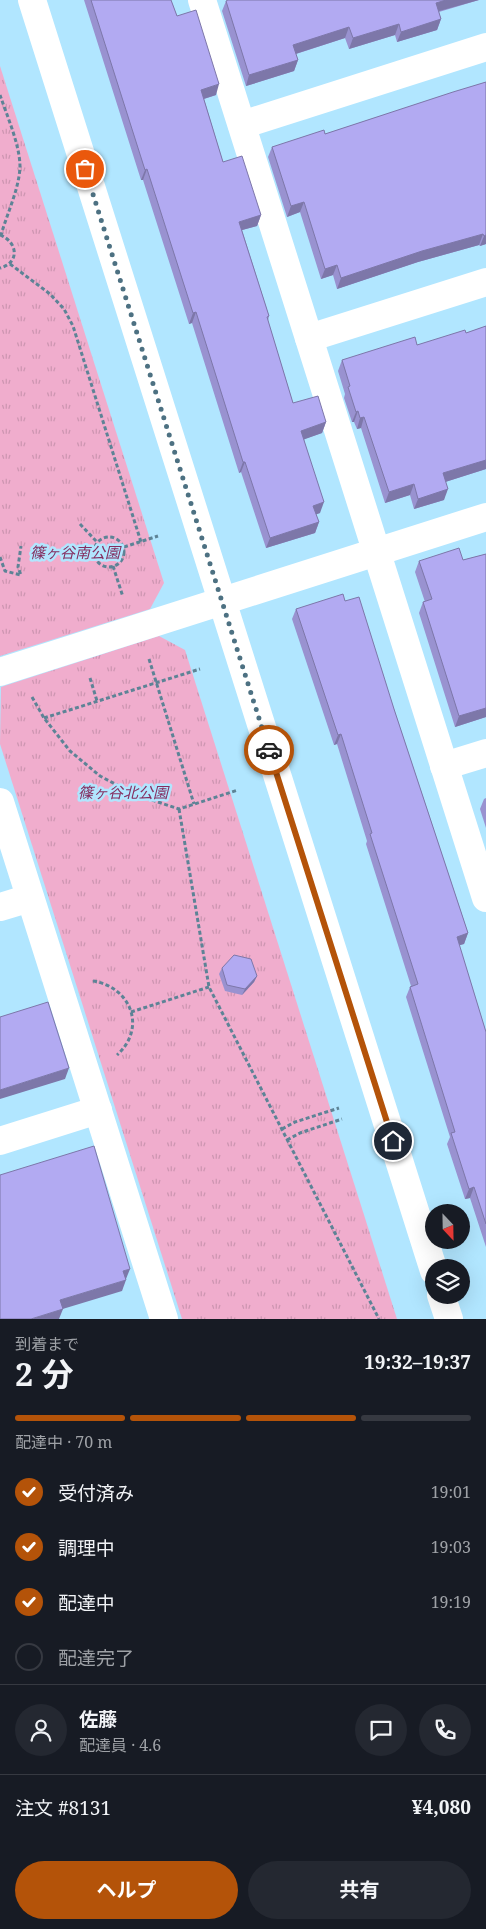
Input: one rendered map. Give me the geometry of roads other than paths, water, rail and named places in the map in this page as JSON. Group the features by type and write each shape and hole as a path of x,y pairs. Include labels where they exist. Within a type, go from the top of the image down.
{"street":[{"path":"32,0 430,1259"},
{"path":"202,0 486,898"},
{"path":"242,125 486,48"},
{"path":"309,338 486,282"},
{"path":"0,672 486,517"},
{"path":"444,766 486,753"},
{"path":"0,802 164,1319"},
{"path":"0,907 30,898"},
{"path":"0,1141 98,1110"},
{"path":"444,1304 449,1319"}],"park label":[{"name":"篠ヶ谷南公園","path":"75,553"},
{"name":"篠ヶ谷北公園","path":"123,793"}]}
